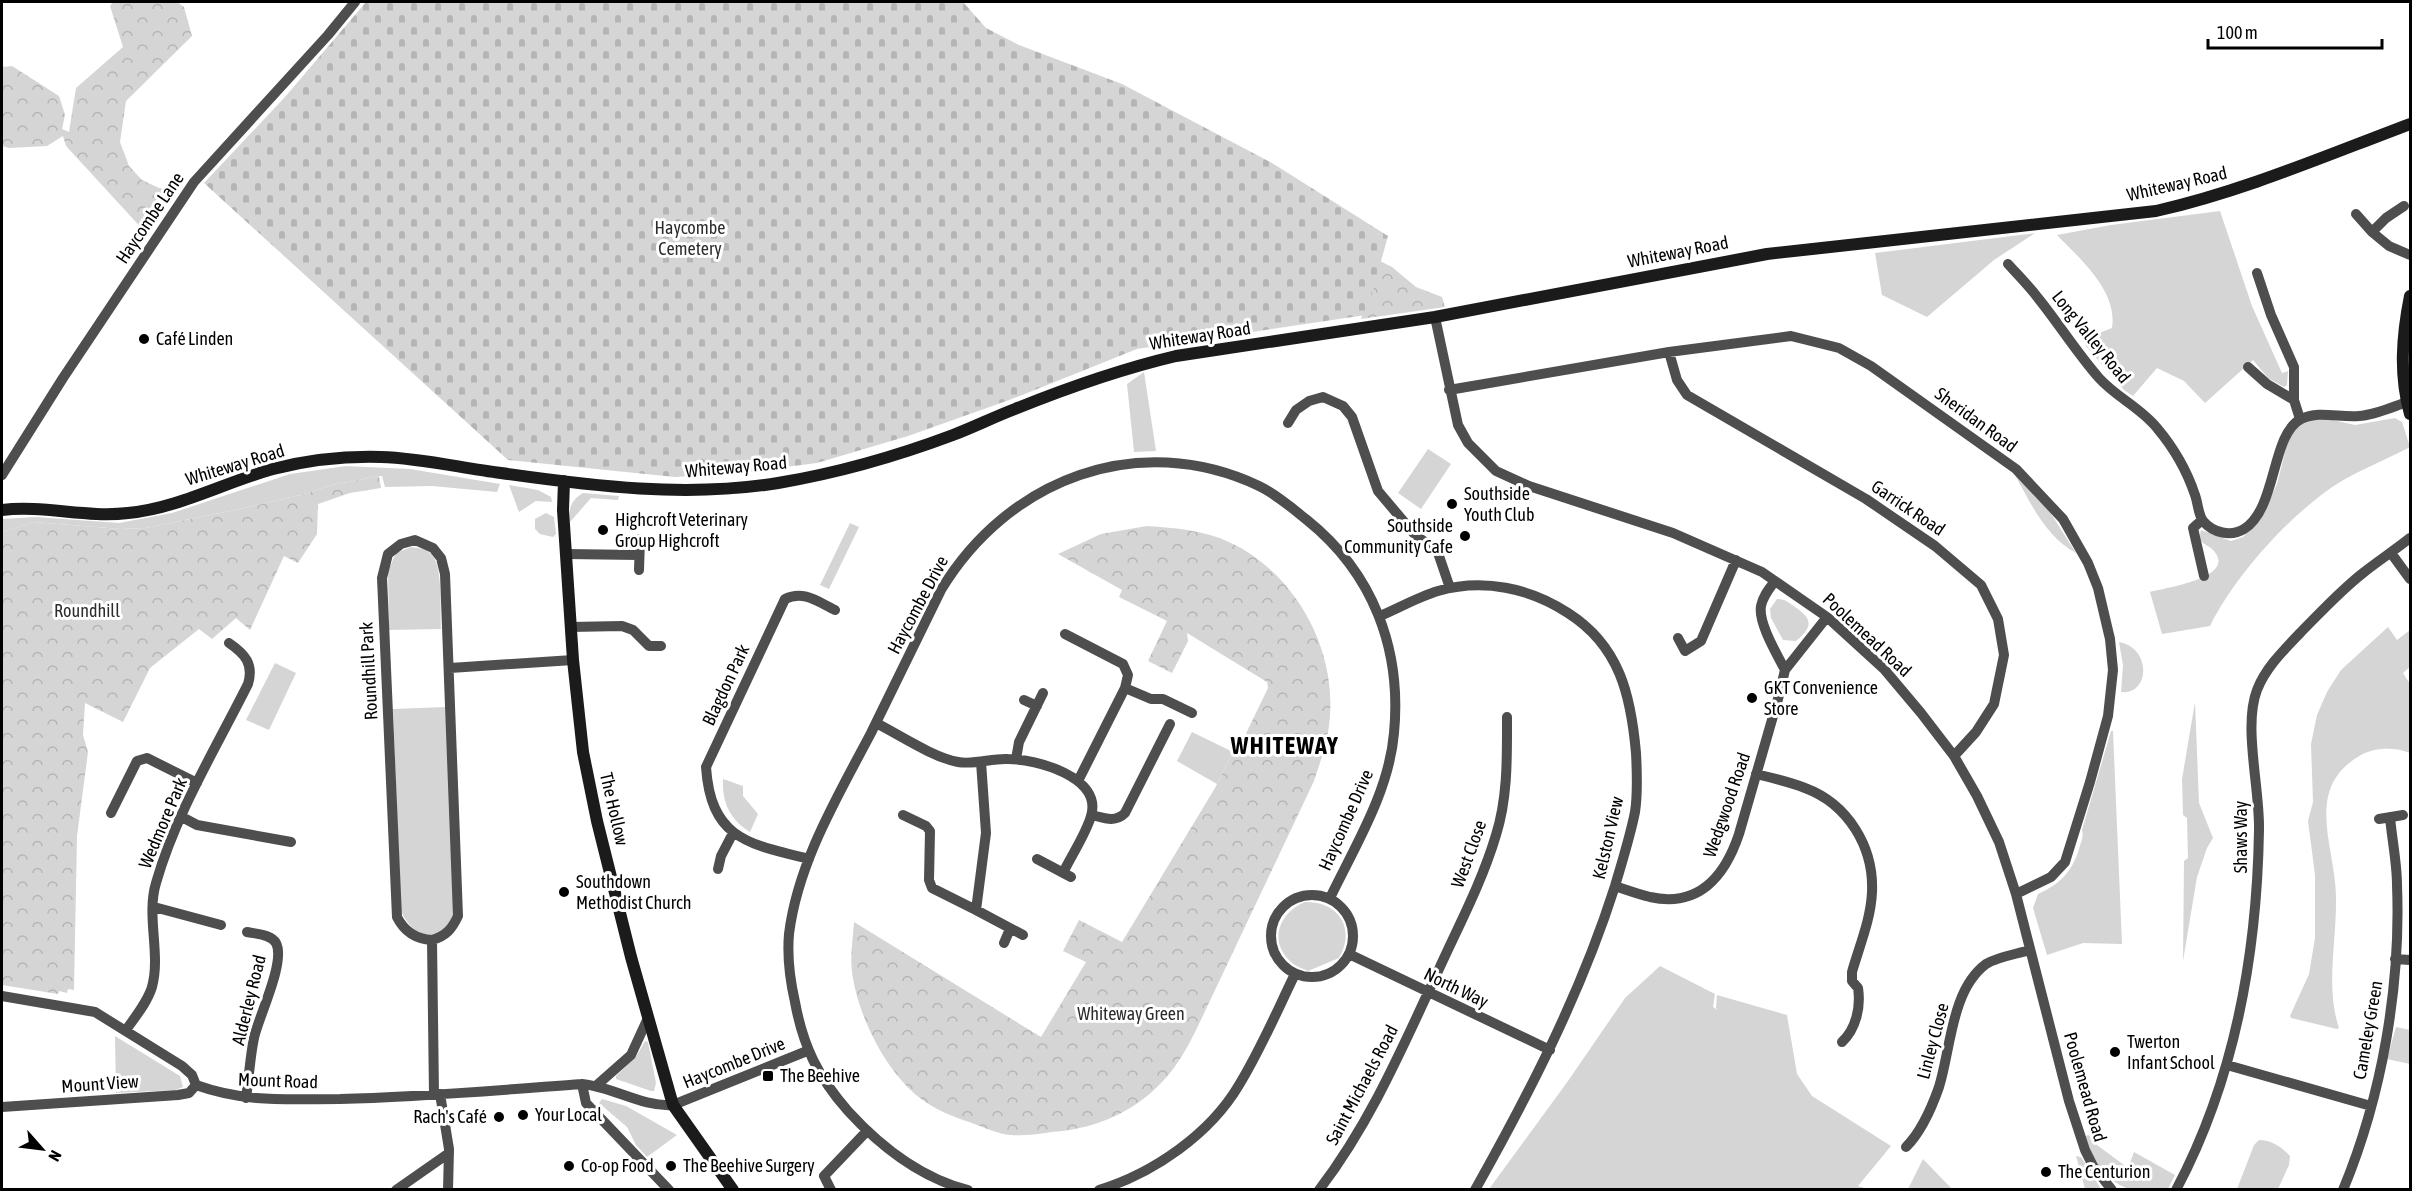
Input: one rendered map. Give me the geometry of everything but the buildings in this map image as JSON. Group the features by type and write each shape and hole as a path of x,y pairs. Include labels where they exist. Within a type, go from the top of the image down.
{"street":[{"name":"Haycombe Lane","path":"2,475 63,378 194,182 328,35 355,2"},
{"name":"Whiteway Road","path":"2,510 46,508 104,514 127,513 146,510 220,488 273,469 339,457 398,458 656,491 729,488 776,483 817,476 877,460 953,435 1016,409 1138,365 1176,356 1435,317 1767,254 2156,212 2242,187 2410,124"},
{"path":"2372,232 2386,218 2404,206"},
{"path":"2356,214 2389,246 2410,255"},
{"name":"Long Valley Road","path":"2008,264 2043,295 2099,378 2116,396 2156,426 2176,454 2194,493 2202,520 2193,528 2204,576"},
{"path":"2257,273 2271,315 2294,367 2294,400 2300,420"},
{"path":"2410,296 2403,345 2404,384 2410,414"},
{"name":"Poolemead Road","path":"1435,317 1458,425 1468,443 1496,471 1529,486 1673,533 1737,560 1775,581 1827,617 1884,669 1954,756 1977,796 1999,842 2016,894 2069,1101 2085,1150 2093,1166 2112,1190"},
{"name":"Sheridan Road","path":"1449,390 1669,352 1791,336 1839,348 1908,391 2016,469 2062,519 2088,563 2098,588 2113,669 2108,716 2090,782 2064,861 2050,877 2016,894"},
{"name":"Garrick Road","path":"1669,352 1677,380 1687,395 1866,500 1935,546 1981,585 1998,619 2004,655 1994,704 1976,732 1954,756"},
{"path":"2248,367 2267,384 2294,400"},
{"path":"1288,423 1296,410 1309,401 1323,397 1344,406 1352,417 1378,491 1416,536 1437,550 1450,588"},
{"path":"2202,520 2216,530 2225,533 2238,532 2247,527 2254,519 2272,481 2285,434 2291,425 2300,420 2321,415 2362,416 2407,402"},
{"name":"Haycombe Drive","path":"968,1190 919,1169 880,1143 839,1100 807,1051 798,1021 788,959 793,910 809,859 941,590 969,549 989,528 1037,492 1084,473 1115,466 1154,462 1183,464 1219,472 1261,487 1323,532 1350,565 1380,616 1389,649 1394,692 1394,733 1390,756 1375,804 1330,898"},
{"name":"The Hollow","path":"564,481 563,510 573,660 579,725 590,786 648,1018 673,1105 733,1190"},
{"name":"Shaws Way","path":"2176,1190 2204,1130 2227,1065 2248,971 2259,872 2259,815 2251,725 2257,690 2277,657 2334,598 2410,538"},
{"path":"639,570 640,539"},
{"name":"Roundhill Park","path":"415,540 433,548 441,558 445,574 450,668 459,909 453,928 442,937 432,940 423,940 407,932 397,917 381,578 388,554 401,544 415,540"},
{"path":"2391,553 2410,579"},
{"path":"566,554 639,555"},
{"path":"1678,638 1685,651 1701,641 1737,560"},
{"path":"1775,581 1762,601 1761,619 1785,670"},
{"name":"Kelston View","path":"1380,616 1437,591 1450,588 1477,585 1520,590 1549,602 1585,625 1619,670 1632,712 1637,772 1635,811 1615,886 1586,968 1550,1050 1475,1190"},
{"name":"Blagdon Park","path":"809,859 763,848 733,833 715,812 707,790 706,767 785,598 803,594 835,610"},
{"name":"Wedgwood Road","path":"1615,886 1651,897 1674,899 1694,894 1710,884 1722,872 1732,856 1785,670 1827,617"},
{"path":"571,627 622,626 633,630 649,646 661,646"},
{"path":"1065,634 1123,664 1128,675 1125,688 1079,779"},
{"name":"Wedmore Park","path":"126,1030 147,999 152,986 155,968 155,887 164,855 197,783 249,684 252,671 245,654 229,643"},
{"path":"450,668 573,660"},
{"path":"1125,688 1151,699 1163,699 1192,713"},
{"path":"1016,759 1019,742 1043,693"},
{"path":"1024,700 1037,706"},
{"name":"West Close","path":"1428,992 1482,876 1497,833 1507,777 1508,717"},
{"path":"876,723 948,759 964,763 1016,759 1046,765 1079,779 1091,801 1092,815 1067,875 1037,859"},
{"path":"1092,815 1111,820 1125,813 1170,724"},
{"path":"111,813 137,761 147,758 197,783"},
{"path":"976,910 986,833 981,762"},
{"path":"1756,774 1806,788 1820,795 1847,816 1866,848 1872,893 1852,972 1852,981 1858,988 1858,1007 1852,1029 1842,1042"},
{"path":"903,815 926,826 930,831 929,880 932,888 1023,935"},
{"name":"Cameley Green","path":"2343,1190 2371,1106 2388,1032 2394,993 2397,885 2384,818 2403,815"},
{"path":"182,817 197,825 291,842"},
{"path":"718,869 721,856 733,833"},
{"name":"Haycombe Drive","path":"1295,974 1282,965 1274,954 1270,938 1274,919 1281,907 1300,896 1316,894 1330,898 1341,905 1350,917 1354,939 1349,954"},
{"path":"154,907 221,925"},
{"path":"1004,942 1010,928"},
{"name":"Alderley Road","path":"246,1098 254,1038 272,989 278,951 276,943 270,937 247,932"},
{"path":"432,940 437,1094 449,1153 448,1190"},
{"name":"Linley Close","path":"1914,1144 1939,1086 1956,1010 1963,995 1987,964 2030,950"},
{"path":"1100,1189 1126,1179 1172,1154 1198,1133 1219,1112 1238,1086 1295,974 1310,977 1326,975 1339,968 1349,954"},
{"name":"North Way","path":"1349,954 1550,1050"},
{"name":"Cameley Green","path":"2395,959 2410,960"},
{"name":"Saint Michaels Road","path":"1319,1190 1344,1157 1368,1117 1428,992"},
{"path":"2,996 95,1012 182,1066 192,1075 196,1085"},
{"path":"597,1085 631,1055 648,1018"},
{"name":"Haycombe Drive","path":"673,1105 807,1051"},
{"path":"2227,1065 2371,1106"},
{"path":"582,1084 586,1103 669,1190"},
{"name":"Mount Road","path":"196,1085 221,1094 246,1098 386,1098 582,1084 597,1085 658,1106 673,1105"},
{"name":"Mount View","path":"2,1107 178,1095 189,1093 196,1085"},
{"path":"831,1190 824,1176 867,1131"},
{"path":"396,1190 449,1153"}],"green space":[{"path":"113,2 177,2 184,7 192,36 126,101 120,142 129,166 142,180 159,188 176,191 146,233 66,146 63,136 47,146 9,148 2,146 2,67 12,66 59,96 65,115 62,129 69,132 76,88 123,47 110,6"},
{"name":"Haycombe Cemetery","path":"366,2 963,2 986,28 1019,45 1122,84 1272,163 1388,236 1366,315 1137,349 1012,399 908,436 817,463 738,473 675,477 508,460 204,183 285,97"},
{"path":"2220,211 2252,306 2282,373 2288,371 2287,385 2284,387 2268,378 2253,360 2205,403 2184,381 2157,368 2133,396 2124,390 2085,345 2091,340 2089,337 2112,328 2109,301 2086,265 2057,235 2111,225"},
{"path":"2035,233 1994,260 1927,317 1882,295 1875,253"},
{"path":"1380,261 1392,267 1416,287 1442,297 1445,307 1361,319"},
{"path":"1144,372 1156,451 1134,452 1127,384"},
{"path":"2320,417 2355,425 2395,418 2402,422 2410,447 2340,482 2284,527 2234,586 2210,626 2162,634 2150,592 2196,580 2208,575 2216,568 2218,560 2214,551 2201,541 2201,530 2231,541 2243,537 2260,520 2277,484 2289,437 2300,423"},
{"path":"1428,449 1451,464 1421,509 1398,493"},
{"path":"346,466 410,469 500,484 497,492 432,486 385,487 382,476 379,476 332,485 240,509 146,528 121,529 33,522 2,532 2,519 36,517 119,523 172,513 290,474"},
{"path":"2015,475 2048,509 2076,553 2065,546 2048,529 2033,508"},
{"name":"Roundhill","path":"379,476 381,488 350,493 318,504 317,534 298,563 284,556 250,630 236,618 212,639 199,629 150,668 123,722 85,703 83,735 88,752 77,836 74,990 68,989 67,993 59,991 58,994 2,985 2,532 33,522 121,529 146,528 240,509 332,485"},
{"path":"509,485 538,490 551,497 552,502 536,501 519,512"},
{"path":"583,493 619,496 618,500 591,498 570,522 571,505"},
{"path":"546,513 554,517 556,534 553,537 540,534 535,529 535,519"},
{"path":"850,523 859,527 829,589 820,585"},
{"name":"Whiteway Green","path":"1147,526 1200,532 1231,543 1254,556 1291,592 1306,614 1326,663 1330,689 1330,715 1322,757 1314,781 1194,1035 1180,1060 1168,1075 1155,1089 1132,1107 1107,1120 1080,1128 1032,1135 1001,1133 954,1117 927,1103 913,1092 888,1062 868,1027 855,990 851,960 854,922 1041,1037 1086,962 1063,951 1079,920 1122,942 1215,788 1233,752 1235,749 1238,750 1268,688 1267,682 1187,633 1188,641 1172,673 1148,661 1167,621 1119,597 1122,590 1058,554 1101,534"},
{"path":"411,547 429,552 436,562 440,581 441,629 389,630 388,571 396,553"},
{"path":"1777,599 1788,602 1808,619 1806,631 1796,641 1783,640 1771,618 1770,609"},
{"path":"2388,627 2397,640 2410,630 2410,667 2403,673 2410,684 2410,753 2386,749 2373,750 2361,755 2343,768 2332,784 2327,801 2326,819 2336,896 2332,980 2339,1028 2337,1029 2290,1016 2309,974 2315,938 2315,875 2308,821 2313,802 2311,744 2317,715 2327,692 2341,670"},
{"path":"2119,642 2130,646 2142,661 2142,679 2131,691 2121,692 2123,665"},
{"path":"275,663 296,673 269,730 246,720"},
{"path":"2195,702 2199,803 2213,838 2197,877 2183,961 2184,861 2188,858 2187,818 2183,815 2182,779"},
{"path":"446,707 455,911 446,928 433,936 414,929 401,911 393,709"},
{"path":"2111,731 2113,731 2122,944 2083,943 2047,955 2033,908 2038,894 2053,886 2073,864 2082,840 2082,830"},
{"path":"1192,732 1233,752 1217,784 1177,761"},
{"path":"723,779 743,786 743,796 758,814 750,832 732,816 724,796"},
{"path":"1305,902 1327,906 1335,912 1345,927 1346,937 1339,958 1308,971 1288,959 1279,942 1280,926 1284,918"},
{"path":"1660,966 1715,994 1713,1007 1718,1010 1716,1008 1717,995 1787,1015 1797,1074 1812,1096 1891,1146 1858,1186 1868,1189 1489,1189 1625,998"},
{"path":"2396,1027 2410,1030 2410,1064 2387,1059"},
{"path":"115,1036 180,1076 183,1087 176,1090 116,1093"},
{"path":"645,1041 648,1042 656,1083 654,1091 616,1079 616,1076 636,1057"},
{"path":"602,1099 626,1106 677,1135 647,1157 636,1145 627,1127 599,1103"},
{"path":"2089,1135 2097,1145 2128,1168 2134,1152 2175,1175 2168,1189 2129,1189 2113,1181 2091,1153 2085,1136"},
{"path":"2259,1140 2272,1143 2283,1150 2290,1156 2289,1165 2278,1189 2237,1189 2254,1145"},
{"path":"2076,1156 2081,1157 2101,1189 2085,1189"},
{"path":"1923,1159 1952,1189 1908,1189"}],"place":[{"name":"Café Linden","path":"144,339"},
{"name":"Southside Youth Club","path":"1452,504"},
{"name":"Highcroft Veterinary Group Highcroft","path":"603,530"},
{"name":"Southside Community Cafe","path":"1465,536"},
{"name":"GKT Convenience Store","path":"1752,698"},
{"name":"Southdown Methodist Church","path":"564,892"},
{"name":"Twerton Infant School","path":"2115,1052"},
{"name":"The Beehive","path":"768,1076"},
{"name":"Your Local","path":"523,1115"},
{"name":"Rach's Café","path":"499,1117"},
{"name":"Co-op Food","path":"569,1166"},
{"name":"The Beehive Surgery","path":"671,1166"},
{"name":"The Centurion","path":"2046,1172"}],"district":[{"name":"WHITEWAY","path":"1285,746"}]}
